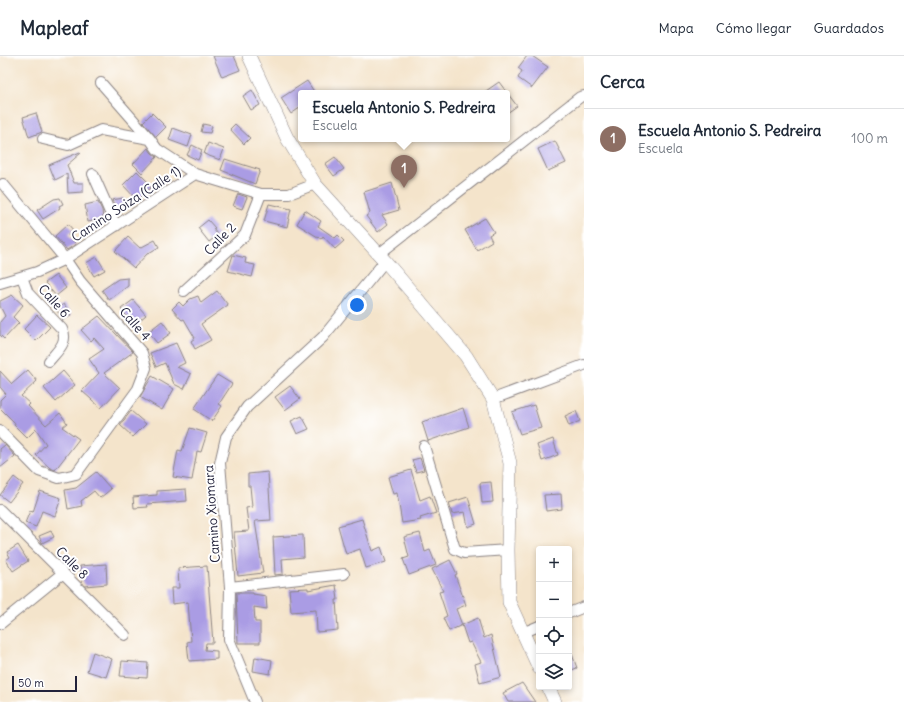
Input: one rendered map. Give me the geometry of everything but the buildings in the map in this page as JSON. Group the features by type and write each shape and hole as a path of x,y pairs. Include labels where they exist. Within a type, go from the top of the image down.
{"street":[{"path":"252,58 287,138 316,184 466,356 493,399 510,463 508,550 509,602 536,662"},
{"path":"101,83 157,149 195,174"},
{"name":"Camino Xiomara","path":"255,702 229,639 230,587 220,463 226,437 247,407 323,337 382,258 580,97 584,96"},
{"path":"43,139 68,145 101,130 150,139"},
{"path":"93,174 116,226"},
{"name":"Camino Soiza (Calle 1)","path":"0,283 37,272 65,260 195,174 261,194 289,194 316,184"},
{"name":"Calle 4","path":"0,431 39,471 59,478 76,474 138,389 146,368 142,353 80,281 65,260 3,184"},
{"name":"Calle 2","path":"184,291 245,235 261,194"},
{"name":"Calle 6","path":"22,277 28,293 64,333 65,341 49,361"},
{"path":"493,399 584,365"},
{"path":"424,446 455,549 464,553 508,550"},
{"name":"Calle 8","path":"0,510 125,636"},
{"path":"0,624 63,573"},
{"path":"230,587 344,574"},
{"path":"572,612 584,607"},
{"path":"522,633 536,627"},
{"path":"549,690 555,702"}],"place":[{"name":"Escuela Antonio S. Pedreira","path":"404,188"}]}
